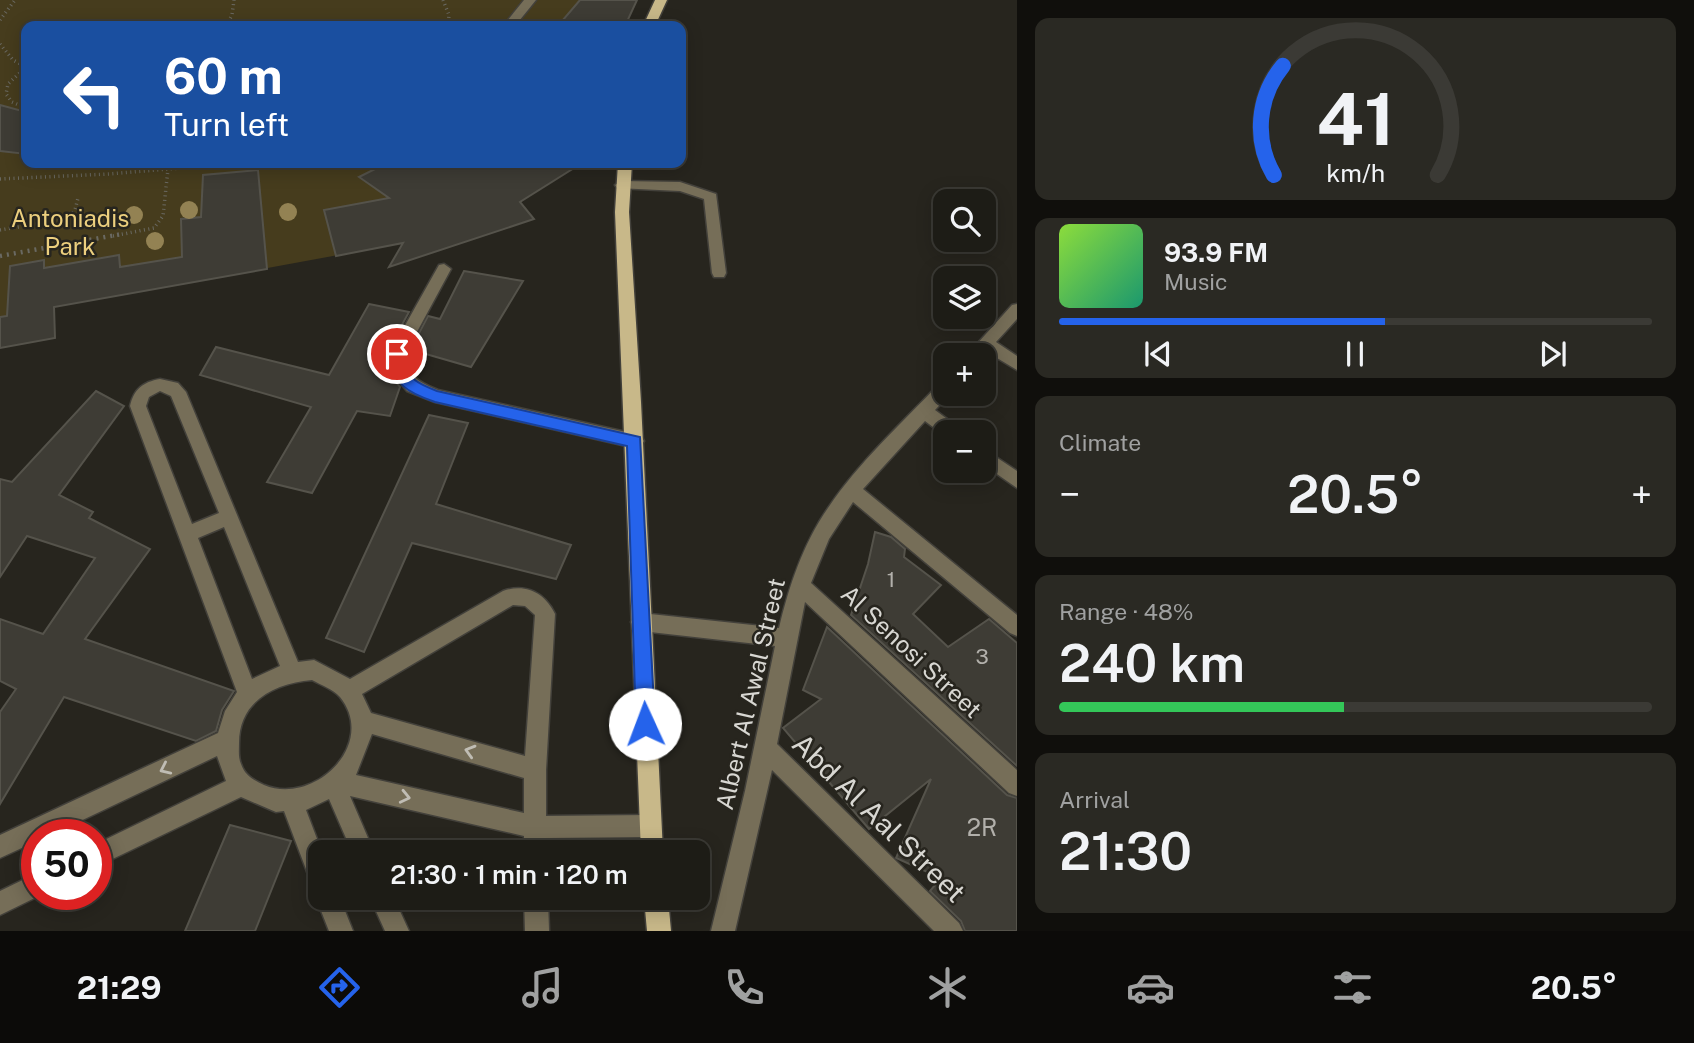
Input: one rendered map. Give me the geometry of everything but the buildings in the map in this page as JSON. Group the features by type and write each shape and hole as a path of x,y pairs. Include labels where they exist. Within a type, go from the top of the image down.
{"main road":[{"path":"651,21 661,0"},
{"path":"624,168 622,185 651,840"},
{"path":"657,910 659,931"}],"street":[{"path":"510,0 527,4 513,21"},
{"path":"622,185 690,189 702,191 710,197 719,273"},
{"path":"444,269 397,354 399,372 413,387 435,396 635,442"},
{"path":"986,343 1017,309"},
{"path":"996,355 1017,364"},
{"path":"248,694 138,406 140,397 148,388 160,384 171,386 178,392 292,671"},
{"name":"Albert Al Awal Street","path":"723,931 801,586 822,534 852,491 933,401"},
{"path":"924,411 936,420"},
{"path":"996,465 1017,481"},
{"path":"852,491 1016,625"},
{"path":"186,534 230,517"},
{"name":"Al Senosi Street","path":"801,586 1017,785"},
{"path":"350,690 510,597 525,596 538,602 545,614 535,770 535,840"},
{"path":"641,622 787,639"},
{"path":"314,670 334,677 350,690 359,704 363,721 362,742 354,763 336,784 314,797 292,803 264,799 241,785 229,764 227,740 233,716 248,694 269,678 292,671 314,670"},
{"path":"363,721 535,770"},
{"path":"0,847 227,740"},
{"name":"Abd Al Aal Street","path":"765,748 951,931"},
{"path":"336,784 534,827 649,826"},
{"path":"336,784 358,840"},
{"path":"112,848 241,785"},
{"path":"292,803 308,845"},
{"path":"0,903 21,893"},
{"path":"333,910 341,931"},
{"path":"388,910 397,931"},
{"path":"536,910 537,931"}],"path":[{"path":"0,20 13,0"},
{"path":"229,21 234,0"},
{"path":"443,0 448,21"},
{"path":"0,44 2,52 21,64"},
{"path":"21,72 8,84 6,94 12,102 21,106"},
{"path":"0,179 180,168"},
{"path":"0,256 154,228 163,216 168,169"},
{"path":"0,230 67,219 75,210 78,198"}],"green space":[{"name":"Antoniadis Park","path":"0,0 637,0 627,21 21,21 21,168 570,168 455,223 371,249 0,317"}],"route":[{"path":"397,354 399,372 413,387 435,396 635,442 645,724"}]}
